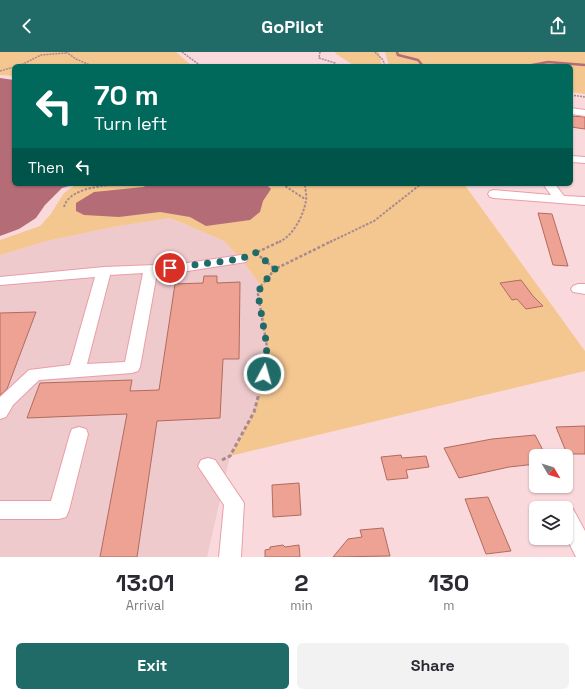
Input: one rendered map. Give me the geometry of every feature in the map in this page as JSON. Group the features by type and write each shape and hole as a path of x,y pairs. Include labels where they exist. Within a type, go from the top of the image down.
{"street":[{"path":"573,102 585,104"},
{"path":"573,111 585,113"},
{"path":"550,186 561,200"},
{"path":"494,194 585,201"},
{"path":"0,281 104,271 181,268 241,259"},
{"path":"0,412 7,400 36,374 132,368 151,269"},
{"path":"77,371 104,271"},
{"path":"0,510 59,510 79,434"},
{"path":"208,466 234,503 230,557"},
{"path":"573,529 585,552"}],"path":[{"path":"25,64 35,57 50,52 66,52 88,64"},
{"path":"182,52 198,64"},
{"path":"320,52 319,58 335,64"},
{"path":"375,52 383,60 384,64"},
{"path":"0,71 12,68"},
{"path":"573,95 585,97"},
{"path":"64,207 65,202 80,191 93,186"},
{"path":"285,186 306,200"},
{"path":"241,259 284,240 295,229 306,200 305,186"},
{"path":"208,466 230,456 254,412 264,374 267,347 258,294 261,286 275,269 374,221 419,186"},
{"path":"255,252 275,269"}],"shaded area":[{"path":"0,52 176,52 190,64 12,64 12,76 0,75"},
{"path":"335,52 379,52 382,64 352,64"},
{"path":"385,52 585,52 585,94 573,92 573,64 388,64"},
{"path":"0,78 12,80 12,186 69,186 62,188 45,205 36,218 19,229 0,236"},
{"path":"74,186 465,186 585,351 585,371 230,456 254,412 264,374 267,347 260,305 261,286 241,259 224,241 170,218 113,227 47,241 0,255 0,240 40,226 50,215 64,193"},
{"path":"268,186 271,189 263,201 260,212 250,220 206,226 190,217 160,212 119,217 84,215 76,211 76,203 94,192 143,187"},
{"path":"170,218 224,241 241,259 261,286 260,305 267,347 264,374 254,412 230,456 207,557 0,557 0,255 47,241 113,227"}],"building":[{"path":"573,116 585,117 585,129 573,127"},
{"path":"538,213 552,214 568,266 553,265"},
{"path":"204,276 217,276 217,283 240,282 239,359 223,359 220,418 157,421 137,557 100,557 127,414 27,418 34,399 40,383 132,380 130,391 159,390 175,284 203,283"},
{"path":"521,280 543,306 526,309 517,299 512,300 500,283"},
{"path":"36,312 7,389 0,395 0,313"},
{"path":"585,426 585,454 573,454 573,449 565,449 556,427"},
{"path":"535,435 542,449 529,449 529,465 509,467 459,478 444,448 492,439"},
{"path":"401,455 402,458 426,456 429,467 406,470 408,478 387,480 381,457"},
{"path":"299,483 301,515 273,517 272,485"},
{"path":"488,497 511,551 486,554 465,499"},
{"path":"383,528 390,556 333,557 348,539 362,537 360,530"},
{"path":"283,545 285,547 299,545 300,557 265,557 265,550 270,549 270,547"}],"waterway":[{"path":"397,52 398,55 418,60 421,64"},
{"path":"538,64 548,62 573,64"},
{"path":"573,64 585,65"}],"route":[{"path":"170,268 181,268 241,259 255,252 275,269 261,286 258,294 267,347 264,374"}]}
